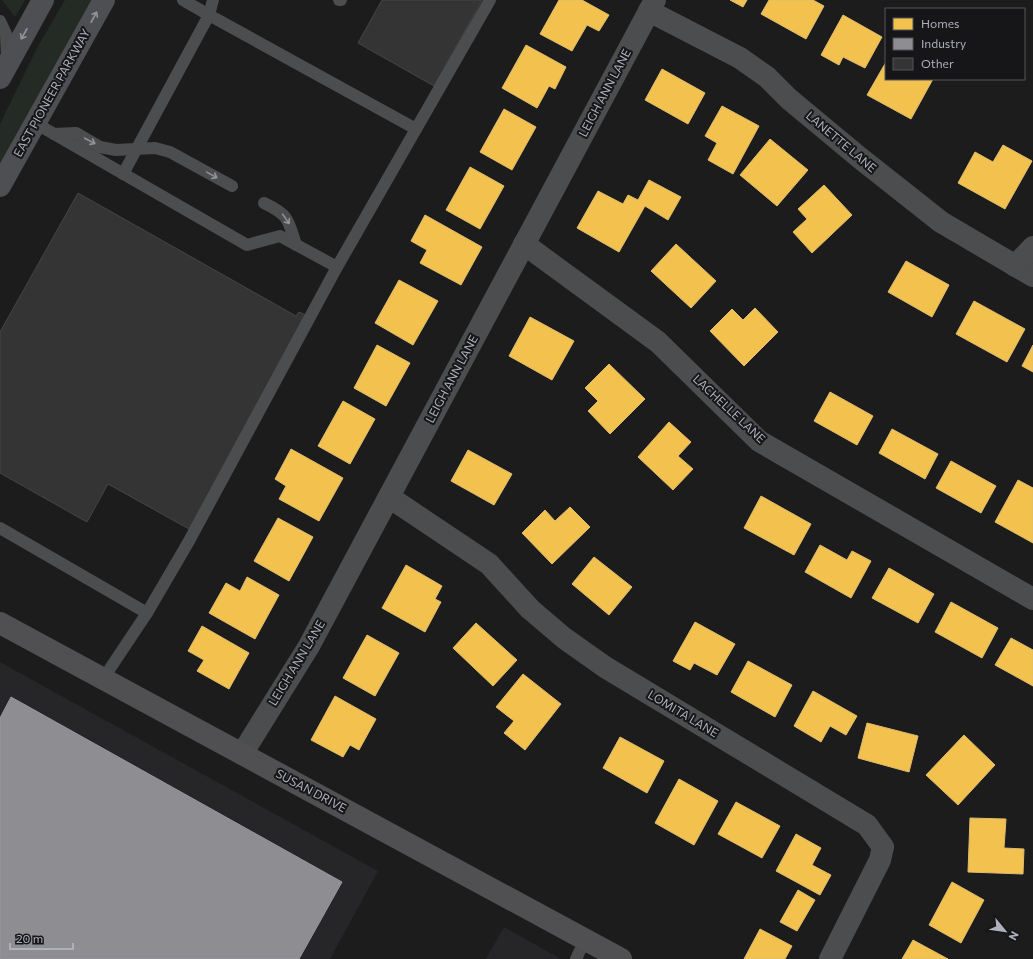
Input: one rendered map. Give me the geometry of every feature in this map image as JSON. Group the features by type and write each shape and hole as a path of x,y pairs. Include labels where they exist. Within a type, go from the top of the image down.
{"main road":[{"path":"4,71 43,0"},
{"name":"EAST PIONEER PARKWAY","path":"0,186 44,128 104,0"}],"street":[{"name":"LEIGH ANN LANE","path":"242,754 309,646 652,6"},
{"name":"LANETTE LANE","path":"652,6 740,58 767,77 789,99 860,158 941,222 1024,271"},
{"name":"LACHELLE LANE","path":"524,244 658,342 760,441 1033,599"},
{"path":"1024,271 1033,247"},
{"name":"LOMITA LANE","path":"390,497 489,564 530,609 564,638 605,666 867,826 883,847 880,860 830,959"},
{"name":"SUSAN DRIVE","path":"0,623 621,959"}],"lane":[{"path":"183,0 416,129"},
{"path":"123,174 209,15 213,0"},
{"path":"103,678 147,613 189,541 337,267 490,0"},
{"path":"0,21 6,34 4,71"},
{"path":"44,128 76,134 100,146 116,150 155,148 170,152 232,186"},
{"path":"44,128 247,245 280,236 337,267"},
{"path":"264,203 279,210 289,221 296,245"},
{"path":"0,528 147,613"},
{"path":"576,959 585,940"}],"shaded area":[{"path":"2,0 25,0 15,17"},
{"path":"65,0 94,0 0,169 0,124 37,48"},
{"path":"0,662 378,871 330,959 0,959"},
{"path":"504,927 561,959 486,959"}],"building: Homes":[{"path":"559,0 582,0 609,15 599,31 587,25 572,51 540,34"},
{"path":"730,0 747,0 743,7"},
{"path":"769,0 813,0 824,6 806,39 761,14"},
{"path":"843,15 882,37 865,68 843,57 839,65 821,55"},
{"path":"526,45 566,67 555,89 549,86 537,108 502,88"},
{"path":"885,64 885,80 932,80 911,119 867,95"},
{"path":"662,69 705,93 688,124 645,100"},
{"path":"722,106 759,126 733,174 708,160 717,143 705,136"},
{"path":"504,109 536,127 512,170 480,152"},
{"path":"770,139 808,170 777,206 740,175"},
{"path":"1003,145 1032,161 1005,209 958,183 975,152 993,162"},
{"path":"470,167 504,186 480,229 446,210"},
{"path":"649,180 681,197 668,220 645,206 619,252 577,228 598,191 623,204 628,195 638,200"},
{"path":"824,185 852,215 812,253 793,232 807,219 798,209"},
{"path":"425,215 482,247 461,285 420,263 427,250 411,241"},
{"path":"676,244 716,281 691,308 651,271"},
{"path":"906,261 949,285 932,317 888,292"},
{"path":"399,280 438,301 413,345 375,323"},
{"path":"974,301 1025,329 1007,362 956,334"},
{"path":"755,308 778,332 744,366 710,331 732,309 743,320"},
{"path":"530,317 574,341 552,380 509,356"},
{"path":"377,345 410,363 386,406 354,388"},
{"path":"1033,345 1033,372 1022,366"},
{"path":"609,364 645,399 610,434 588,411 598,401 585,388"},
{"path":"830,392 873,416 857,445 814,421"},
{"path":"343,401 375,419 350,464 318,446"},
{"path":"669,422 691,442 678,456 693,469 673,490 638,457"},
{"path":"892,429 938,454 925,479 879,453"},
{"path":"291,449 343,478 319,521 279,499 286,486 275,479"},
{"path":"468,450 512,474 494,505 451,481"},
{"path":"951,461 996,486 981,513 936,488"},
{"path":"1018,480 1033,488 1033,543 995,522"},
{"path":"761,496 811,524 794,555 744,528"},
{"path":"570,507 590,527 552,564 522,533 545,510 555,521"},
{"path":"278,518 313,537 289,581 254,561"},
{"path":"820,545 847,560 852,551 871,561 851,598 805,572"},
{"path":"594,557 632,587 609,615 572,584"},
{"path":"406,565 442,586 435,599 441,602 425,632 382,608"},
{"path":"889,568 934,594 918,623 872,598"},
{"path":"247,577 279,595 255,639 209,613 226,583 240,591"},
{"path":"951,602 998,628 982,658 935,632"},
{"path":"695,622 735,644 717,675 694,663 690,670 673,661"},
{"path":"476,623 517,660 493,686 453,648"},
{"path":"202,626 249,653 229,689 197,671 204,660 188,651"},
{"path":"367,635 399,653 375,696 343,678"},
{"path":"1011,638 1033,650 1033,686 995,665"},
{"path":"748,661 792,685 775,717 731,692"},
{"path":"523,674 561,704 525,750 504,733 514,721 496,707"},
{"path":"813,691 857,716 846,735 830,726 821,742 794,726"},
{"path":"335,696 376,719 359,750 350,745 343,757 311,740"},
{"path":"867,723 918,736 909,772 858,758"},
{"path":"964,735 995,765 958,805 926,775"},
{"path":"620,737 664,761 647,793 603,768"},
{"path":"679,779 718,801 694,845 655,823"},
{"path":"736,802 780,826 762,858 718,834"},
{"path":"970,818 1006,819 1004,848 1024,849 1023,874 968,872"},
{"path":"796,834 821,848 812,865 831,875 820,895 776,871"},
{"path":"952,882 984,900 961,943 929,925"},
{"path":"798,890 815,900 797,931 780,922"},
{"path":"760,929 792,946 785,959 744,959"},
{"path":"913,940 948,959 902,959"}],"building: Industry":[{"path":"11,697 342,882 299,959 0,959 0,718"}],"building: Other":[{"path":"382,0 482,0 434,86 358,43"},
{"path":"78,193 296,316 299,312 308,316 189,529 108,484 87,522 0,473 0,332"}]}
